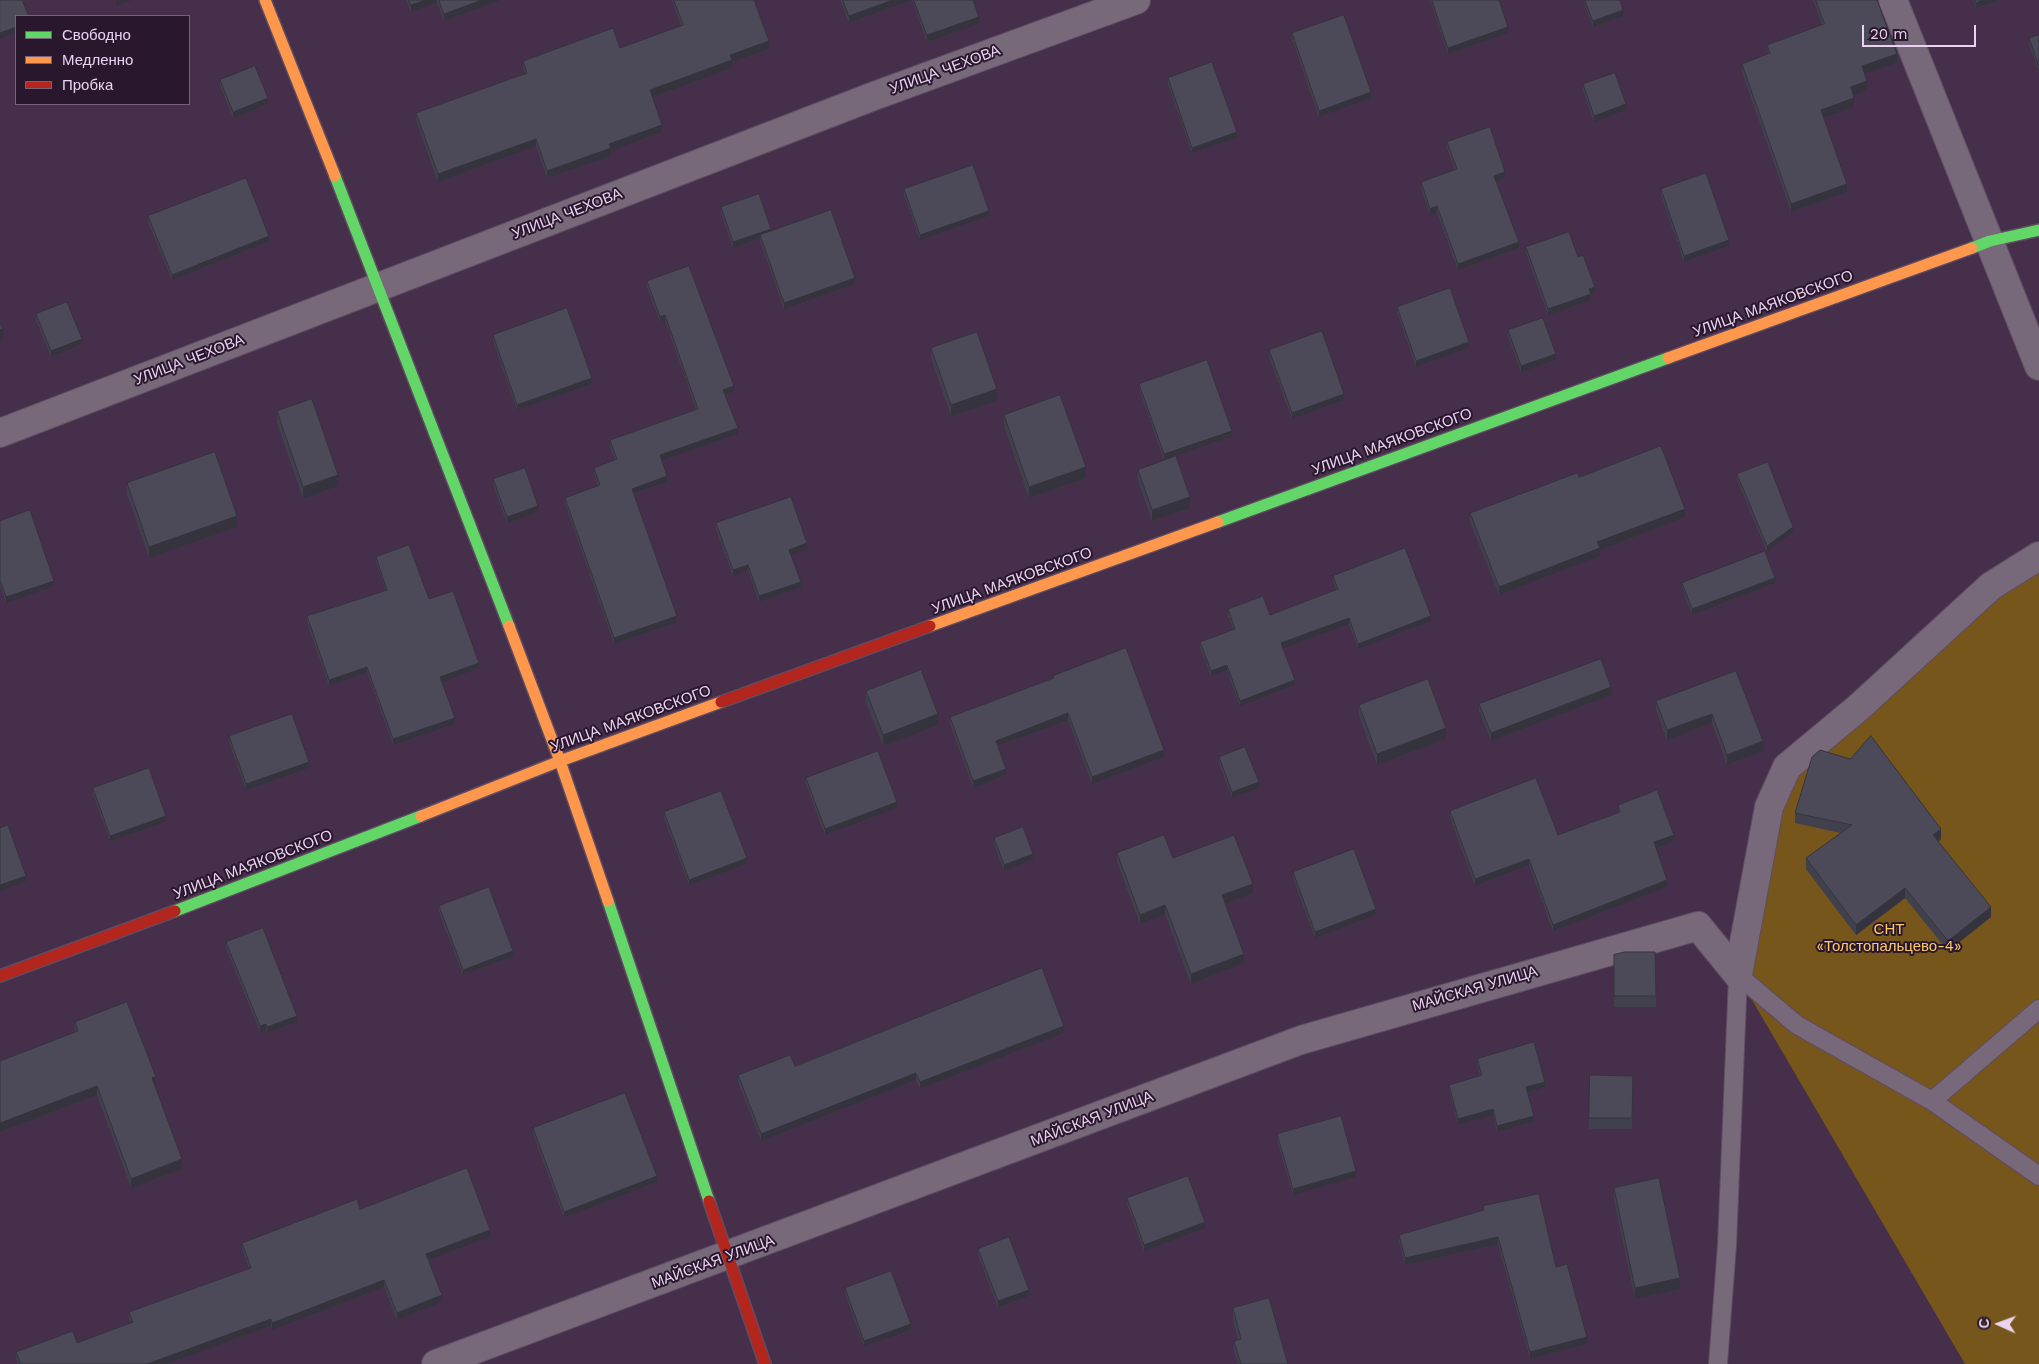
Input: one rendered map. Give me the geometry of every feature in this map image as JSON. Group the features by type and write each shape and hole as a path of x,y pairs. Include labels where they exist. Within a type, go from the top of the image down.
{"street":[{"path":"266,0 380,286 560,761 765,1364"},
{"name":"УЛИЦА ЧЕХОВА","path":"0,433 865,100 1136,0"},
{"path":"1893,0 2039,366"},
{"name":"УЛИЦА МАЯКОВСКОГО","path":"0,976 304,862 560,761 1990,241 2039,230"},
{"path":"1738,975 1769,807 1787,767 1858,708 1991,586 2039,556"},
{"name":"МАЙСКАЯ УЛИЦА","path":"436,1364 729,1256 1300,1040 1698,926 1738,975"}],"lane":[{"path":"1738,975 1797,1025 1932,1101 2039,1176"},
{"path":"1718,1364 1727,1245 1738,975"},
{"path":"1932,1101 2039,1009"}],"green space":[{"name":"СНТ «Толстопальцево-4»","path":"2039,556 2039,1364 1965,1364 1738,976 1743,867 1779,761"}],"building":[{"path":"0,0 22,0 29,15 15,15 15,27 0,33"},
{"path":"409,0 426,0 411,5"},
{"path":"439,0 482,0 444,14"},
{"path":"674,0 754,0 769,41 730,55 732,60 650,90 662,125 609,144 611,148 547,171 536,139 438,174 416,113 527,73 523,61 613,28 620,48 683,25"},
{"path":"843,0 893,0 849,16"},
{"path":"914,0 973,0 979,17 927,35"},
{"path":"1432,0 1499,0 1508,27 1448,48"},
{"path":"1585,0 1620,0 1623,10 1593,21"},
{"path":"1816,0 1877,0 1897,54 1862,66 1867,81 1851,87 1854,98 1821,110 1847,184 1791,204 1742,64 1770,53 1767,45 1824,24"},
{"path":"1344,15 1371,92 1319,111 1292,33"},
{"path":"2039,35 2039,66 2029,38"},
{"path":"1212,62 1237,132 1192,148 1168,78"},
{"path":"255,66 268,98 233,112 220,80"},
{"path":"1615,73 1626,104 1594,116 1583,84"},
{"path":"1490,127 1505,172 1494,176 1519,242 1458,264 1437,206 1430,209 1421,182 1457,169 1447,142"},
{"path":"973,165 989,211 920,235 904,189"},
{"path":"1706,173 1729,240 1684,256 1661,189"},
{"path":"246,178 269,236 172,275 148,216"},
{"path":"759,194 771,229 733,242 721,207"},
{"path":"831,210 855,278 784,303 760,235"},
{"path":"1569,232 1578,257 1583,255 1595,287 1589,289 1591,294 1548,309 1526,247"},
{"path":"689,266 734,386 723,390 738,428 660,455 667,476 632,489 677,616 614,638 565,498 600,485 594,468 617,459 610,440 698,409 665,315 660,317 647,281"},
{"path":"1450,288 1469,342 1416,361 1397,307"},
{"path":"67,302 82,339 51,351 36,314"},
{"path":"567,308 592,378 517,405 493,335"},
{"path":"1543,318 1556,354 1521,366 1508,330"},
{"path":"1322,331 1344,394 1292,413 1269,350"},
{"path":"977,332 997,389 951,405 931,348"},
{"path":"1207,360 1232,431 1164,454 1139,384"},
{"path":"1060,395 1086,467 1029,487 1004,415"},
{"path":"312,399 338,475 303,487 277,411"},
{"path":"1661,446 1685,509 1597,542 1600,548 1499,587 1470,513 1577,473 1579,477"},
{"path":"215,452 237,516 149,547 127,483"},
{"path":"1176,456 1190,497 1152,510 1138,470"},
{"path":"1768,462 1793,527 1767,546 1737,474"},
{"path":"525,468 538,506 507,517 493,479"},
{"path":"791,497 807,543 789,550 801,582 759,596 748,565 733,570 716,523"},
{"path":"30,510 54,581 6,597 0,580 0,521"},
{"path":"409,545 429,599 453,591 479,663 440,677 455,718 393,739 367,667 329,680 307,616 387,590 376,557"},
{"path":"1405,548 1431,616 1358,644 1349,618 1281,643 1295,680 1240,701 1227,665 1211,671 1200,642 1235,629 1228,609 1263,596 1270,615 1338,589 1333,576"},
{"path":"1765,551 1775,578 1692,609 1682,583"},
{"path":"1126,648 1164,750 1092,777 1068,713 996,741 1006,769 973,781 950,717 1054,678 1053,676"},
{"path":"1601,659 1611,687 1491,733 1479,704"},
{"path":"921,670 938,714 883,735 866,691"},
{"path":"1736,671 1763,741 1727,755 1712,714 1667,730 1656,701"},
{"path":"1428,679 1446,728 1377,754 1359,705"},
{"path":"292,714 309,762 246,784 229,736"},
{"path":"1871,736 1941,829 1933,835 1991,907 1948,941 1905,888 1856,925 1806,858 1852,825 1795,813 1812,757 1820,750 1850,759"},
{"path":"1245,747 1259,782 1232,792 1219,757"},
{"path":"878,751 897,802 825,829 806,778"},
{"path":"149,768 166,816 110,836 93,788"},
{"path":"1536,778 1558,835 1620,812 1618,805 1657,790 1674,835 1654,842 1667,880 1553,925 1529,859 1475,879 1450,811"},
{"path":"721,791 747,858 689,880 664,812"},
{"path":"8,825 26,876 0,885 0,828"},
{"path":"1023,827 1033,854 1004,865 994,838"},
{"path":"1164,835 1173,858 1234,835 1253,884 1222,895 1244,954 1191,974 1165,905 1140,915 1117,853"},
{"path":"1354,849 1376,909 1315,932 1293,872"},
{"path":"489,887 513,951 463,970 439,906"},
{"path":"263,928 297,1016 267,1027 266,1024 260,1026 226,942"},
{"path":"1625,952 1655,952 1656,996 1614,996 1614,955"},
{"path":"1042,968 1064,1026 920,1082 916,1073 761,1134 738,1075 790,1055 795,1066"},
{"path":"127,1002 156,1077 152,1078 182,1159 131,1179 97,1086 0,1123 0,1061 78,1031 75,1022"},
{"path":"1534,1042 1545,1082 1526,1087 1534,1116 1497,1126 1493,1109 1458,1119 1449,1085 1482,1075 1477,1059"},
{"path":"1590,1075 1633,1076 1632,1118 1589,1118"},
{"path":"625,1093 657,1176 564,1212 533,1128"},
{"path":"1341,1116 1356,1171 1293,1189 1277,1134"},
{"path":"467,1168 490,1230 426,1254 442,1295 397,1313 384,1280 272,1323 271,1319 147,1364 21,1364 16,1352 73,1331 77,1343 133,1322 129,1312 251,1268 242,1243 357,1199 360,1209"},
{"path":"1188,1176 1205,1222 1144,1245 1127,1198"},
{"path":"1659,1178 1680,1278 1635,1288 1614,1188"},
{"path":"1539,1194 1556,1267 1567,1264 1587,1337 1530,1352 1498,1237 1405,1258 1399,1235 1484,1210 1483,1206"},
{"path":"1009,1237 1029,1290 998,1301 978,1249"},
{"path":"891,1271 911,1324 864,1341 845,1288"},
{"path":"1269,1298 1288,1364 1241,1364 1234,1341 1241,1339 1233,1308"}],"traffic: fast":[{"path":"335,176 509,626"},
{"path":"1972,248 1990,241 2039,230"},
{"path":"1218,522 1668,358"},
{"path":"175,911 421,816"},
{"path":"608,901 709,1201"}],"traffic: slow":[{"path":"265,0 335,176"},
{"path":"1668,358 1972,248"},
{"path":"930,626 1218,522"},
{"path":"509,626 560,761 608,901"},
{"path":"421,816 560,761 721,702"}],"traffic: jam":[{"path":"721,702 930,626"},
{"path":"0,976 175,911"},
{"path":"709,1201 765,1364"}]}
